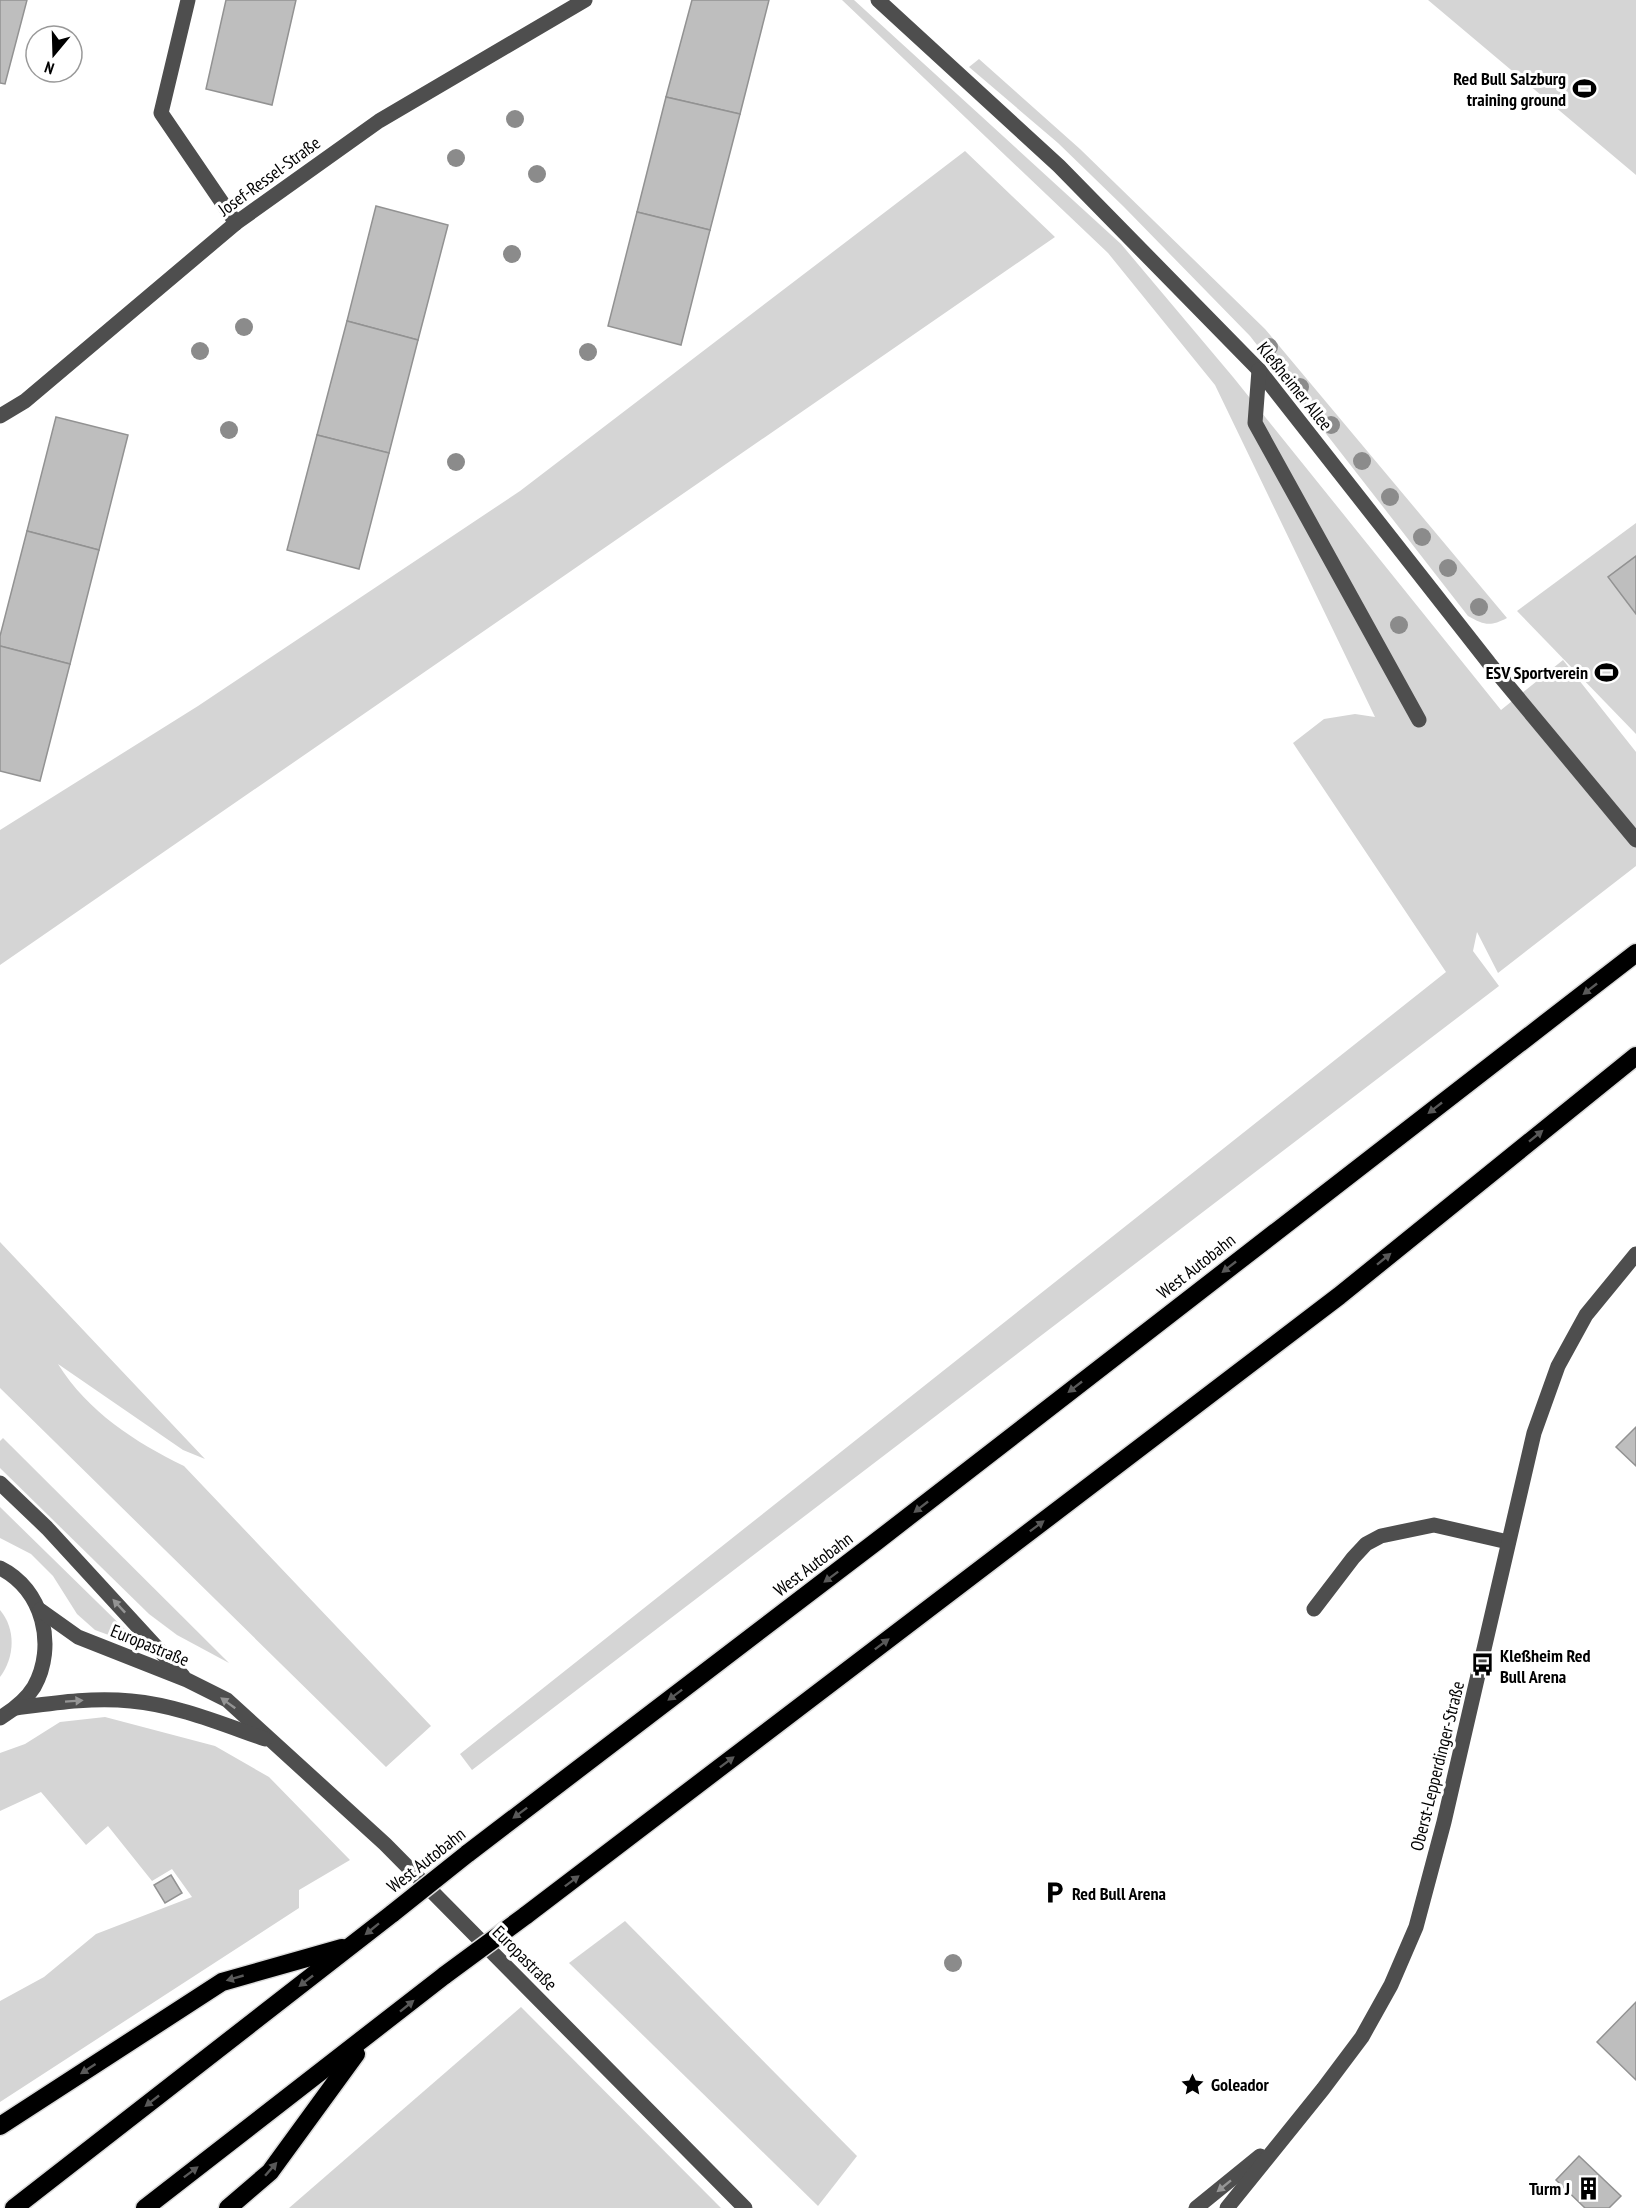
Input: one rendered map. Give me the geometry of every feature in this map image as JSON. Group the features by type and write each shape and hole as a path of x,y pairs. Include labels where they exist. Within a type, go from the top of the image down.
{"highway":[{"name":"West Autobahn","path":"14,2208 467,1854 877,1541 1636,953"},
{"path":"145,2208 369,2037 445,1975 1339,1296 1636,1056"},
{"path":"0,2126 222,1982 352,1946"},
{"path":"228,2208 270,2172 369,2037"}],"street":[{"path":"188,0 161,113 236,223"},
{"name":"Josef-Ressel-Straße","path":"0,416 25,401 236,223 379,121 585,0"},
{"name":"Kleßheimer Allee","path":"878,0 1059,166 1259,370 1489,663 1636,840"},
{"path":"1259,370 1255,423 1419,720"},
{"name":"Oberst-Lepperdinger-Straße","path":"1227,2208 1362,2037 1392,1984 1416,1927 1450,1799 1534,1433 1558,1366 1586,1315 1636,1254"},
{"path":"0,1483 47,1528 187,1680"},
{"path":"1314,1609 1353,1558 1366,1544 1381,1536 1434,1526 1508,1542"},
{"name":"Europastraße","path":"0,1568 27,1588 40,1610 45,1636 44,1663 33,1688 16,1708 0,1718"},
{"name":"Europastraße","path":"40,1610 78,1637 187,1680 227,1700 385,1844 745,2208"},
{"name":"Europastraße","path":"16,1708 76,1700 132,1701 186,1712 272,1741"},
{"name":"Oberst-Lepperdinger-Straße","path":"1197,2208 1283,2137"}],"shaded area":[{"path":"842,0 854,0 1121,244 1233,377 1501,710 1563,660 1636,752 1636,866 1498,973 1477,932 1473,951 1499,986 472,1770 460,1754 1446,972 1293,743 1324,719 1355,714 1375,717 1215,385 1108,253"},
{"name":"Red Bull Salzburg training ground","path":"1428,0 1636,0 1636,175"},
{"path":"979,59 1080,149 1265,329 1507,618 1487,624 1468,616 1250,336 1058,143 969,67"},
{"path":"965,151 1055,237 0,965 0,830 198,706 520,491"},
{"name":"ESV Sportverein","path":"1636,523 1636,734 1517,611"},
{"path":"0,1242 205,1459 183,1450 58,1364 83,1397 131,1436 184,1466 431,1726 386,1767 0,1388"},
{"path":"3,1438 229,1663 177,1635 149,1614 0,1468 0,1441"},
{"path":"0,1507 144,1648 95,1630 77,1614 53,1576 31,1554 0,1538"},
{"path":"0,1610 9,1626 12,1643 9,1661 0,1677"},
{"path":"105,1717 215,1746 269,1777 350,1860 299,1890 299,1908 0,2102 0,2001 44,1977 96,1934 192,1897 172,1869 152,1881 108,1826 86,1845 41,1792 0,1811 0,1753 25,1744 60,1722"},
{"path":"625,1921 857,2156 818,2206 569,1963"},
{"path":"521,2007 721,2208 289,2208"}],"building":[{"path":"0,0 27,0 5,84 0,83"},
{"path":"226,0 296,0 272,105 206,89"},
{"path":"692,0 769,0 740,114 666,97"},
{"path":"666,97 740,114 710,230 637,212"},
{"path":"376,206 448,225 418,340 347,321"},
{"path":"637,212 710,230 681,345 608,326"},
{"path":"347,321 418,340 389,453 317,435"},
{"path":"56,417 128,435 99,550 27,531"},
{"path":"317,435 389,453 359,569 287,550"},
{"path":"27,531 99,550 70,664 0,646 0,636"},
{"path":"1636,556 1636,614 1608,577"},
{"path":"0,646 70,664 40,781 0,771"},
{"path":"1636,1427 1636,1466 1616,1447"},
{"path":"171,1875 182,1893 165,1903 154,1885"},
{"path":"1636,2002 1636,2080 1597,2042"},
{"name":"Turm J","path":"1579,2156 1621,2196 1609,2208 1585,2208 1556,2180"}],"place":[{"name":"Red Bull Salzburg training ground","path":"1584,88"},
{"name":"ESV Sportverein","path":"1606,672"},
{"name":"Kleßheim Red Bull Arena","path":"1482,1665"},
{"name":"Red Bull Arena","path":"1054,1893"},
{"name":"Goleador","path":"1193,2084"},
{"name":"Turm J","path":"1588,2188"}]}
